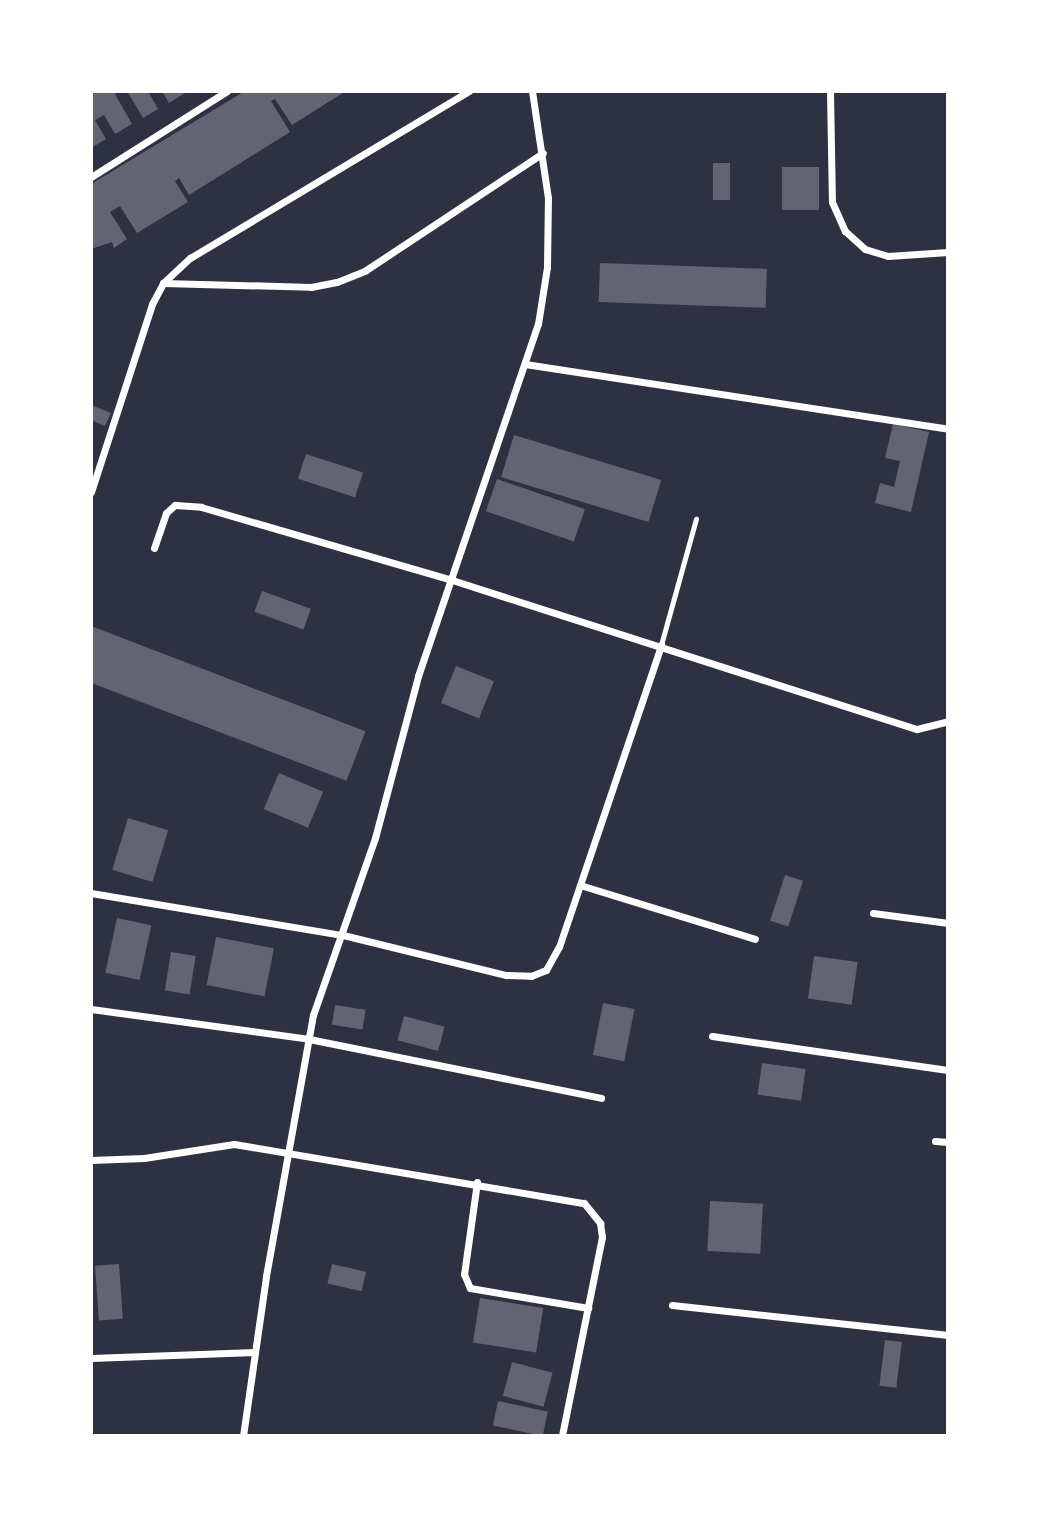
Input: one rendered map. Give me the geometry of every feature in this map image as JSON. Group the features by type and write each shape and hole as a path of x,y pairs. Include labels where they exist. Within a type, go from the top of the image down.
{"street":[{"path":"91,177 227,91"},
{"path":"91,492 152,304 163,283 190,258 469,91"},
{"path":"243,1436 313,1014 375,838 418,676 538,324 547,267 543,153 532,91"},
{"path":"830,91 832,202 845,232 865,249 888,256 948,252"},
{"path":"163,283 311,287 337,282 366,270 543,153"},
{"path":"525,364 948,429"},
{"path":"154,548 166,513 175,505 186,505 452,580 917,729 948,721"},
{"path":"91,893 343,935 506,975 531,976 547,970 559,947 661,645"},
{"path":"580,885 755,939"},
{"path":"873,913 948,923"},
{"path":"91,1009 309,1039 601,1098"},
{"path":"712,1035 948,1070"},
{"path":"935,1141 948,1142"},
{"path":"91,1160 144,1158 216,1143 289,1151 571,1198 593,1211 602,1237 562,1436"},
{"path":"477,1182 464,1274 470,1288 588,1308"},
{"path":"672,1305 948,1335"},
{"path":"91,1358 255,1352"}],"lane":[{"path":"661,645 696,519"}],"building":[{"path":"91,91 121,91 115,94 132,124 115,134 104,115 95,120 106,139 91,148"},
{"path":"127,91 148,91 158,109 143,118"},
{"path":"162,91 184,91 185,93 169,103"},
{"path":"245,91 346,91 292,125 275,99 271,101 290,132 189,195 179,178 175,181 188,202 137,233 120,206 110,212 127,239 114,248 112,242 91,249 91,184"},
{"path":"713,163 730,163 730,200 713,200"},
{"path":"782,167 819,167 819,210 782,210"},
{"path":"600,263 767,269 766,308 599,302"},
{"path":"91,405 111,413 105,426 91,420"},
{"path":"893,424 929,432 911,512 875,503 880,483 894,487 900,461 885,458"},
{"path":"514,435 661,480 648,522 501,477"},
{"path":"306,454 363,473 355,497 298,479"},
{"path":"497,479 585,509 574,541 486,511"},
{"path":"262,591 311,609 303,629 254,612"},
{"path":"91,626 365,731 346,781 91,683"},
{"path":"456,666 494,681 479,718 441,703"},
{"path":"279,773 323,792 308,828 264,809"},
{"path":"128,818 168,830 152,882 112,870"},
{"path":"785,875 803,881 788,927 770,921"},
{"path":"117,918 151,925 140,980 105,973"},
{"path":"216,937 274,948 265,996 207,985"},
{"path":"171,952 196,956 190,994 165,991"},
{"path":"814,956 858,962 852,1005 808,999"},
{"path":"603,1003 634,1009 624,1061 593,1055"},
{"path":"335,1005 366,1010 362,1030 332,1025"},
{"path":"404,1016 445,1027 438,1051 398,1040"},
{"path":"762,1063 806,1069 801,1101 758,1095"},
{"path":"710,1201 763,1204 760,1254 707,1251"},
{"path":"119,1264 123,1319 99,1321 95,1266"},
{"path":"332,1264 366,1272 362,1291 328,1283"},
{"path":"480,1298 543,1308 536,1352 473,1342"},
{"path":"885,1340 902,1342 896,1388 879,1386"},
{"path":"512,1362 553,1373 544,1407 503,1396"},
{"path":"498,1401 548,1412 543,1436 493,1425"}]}
